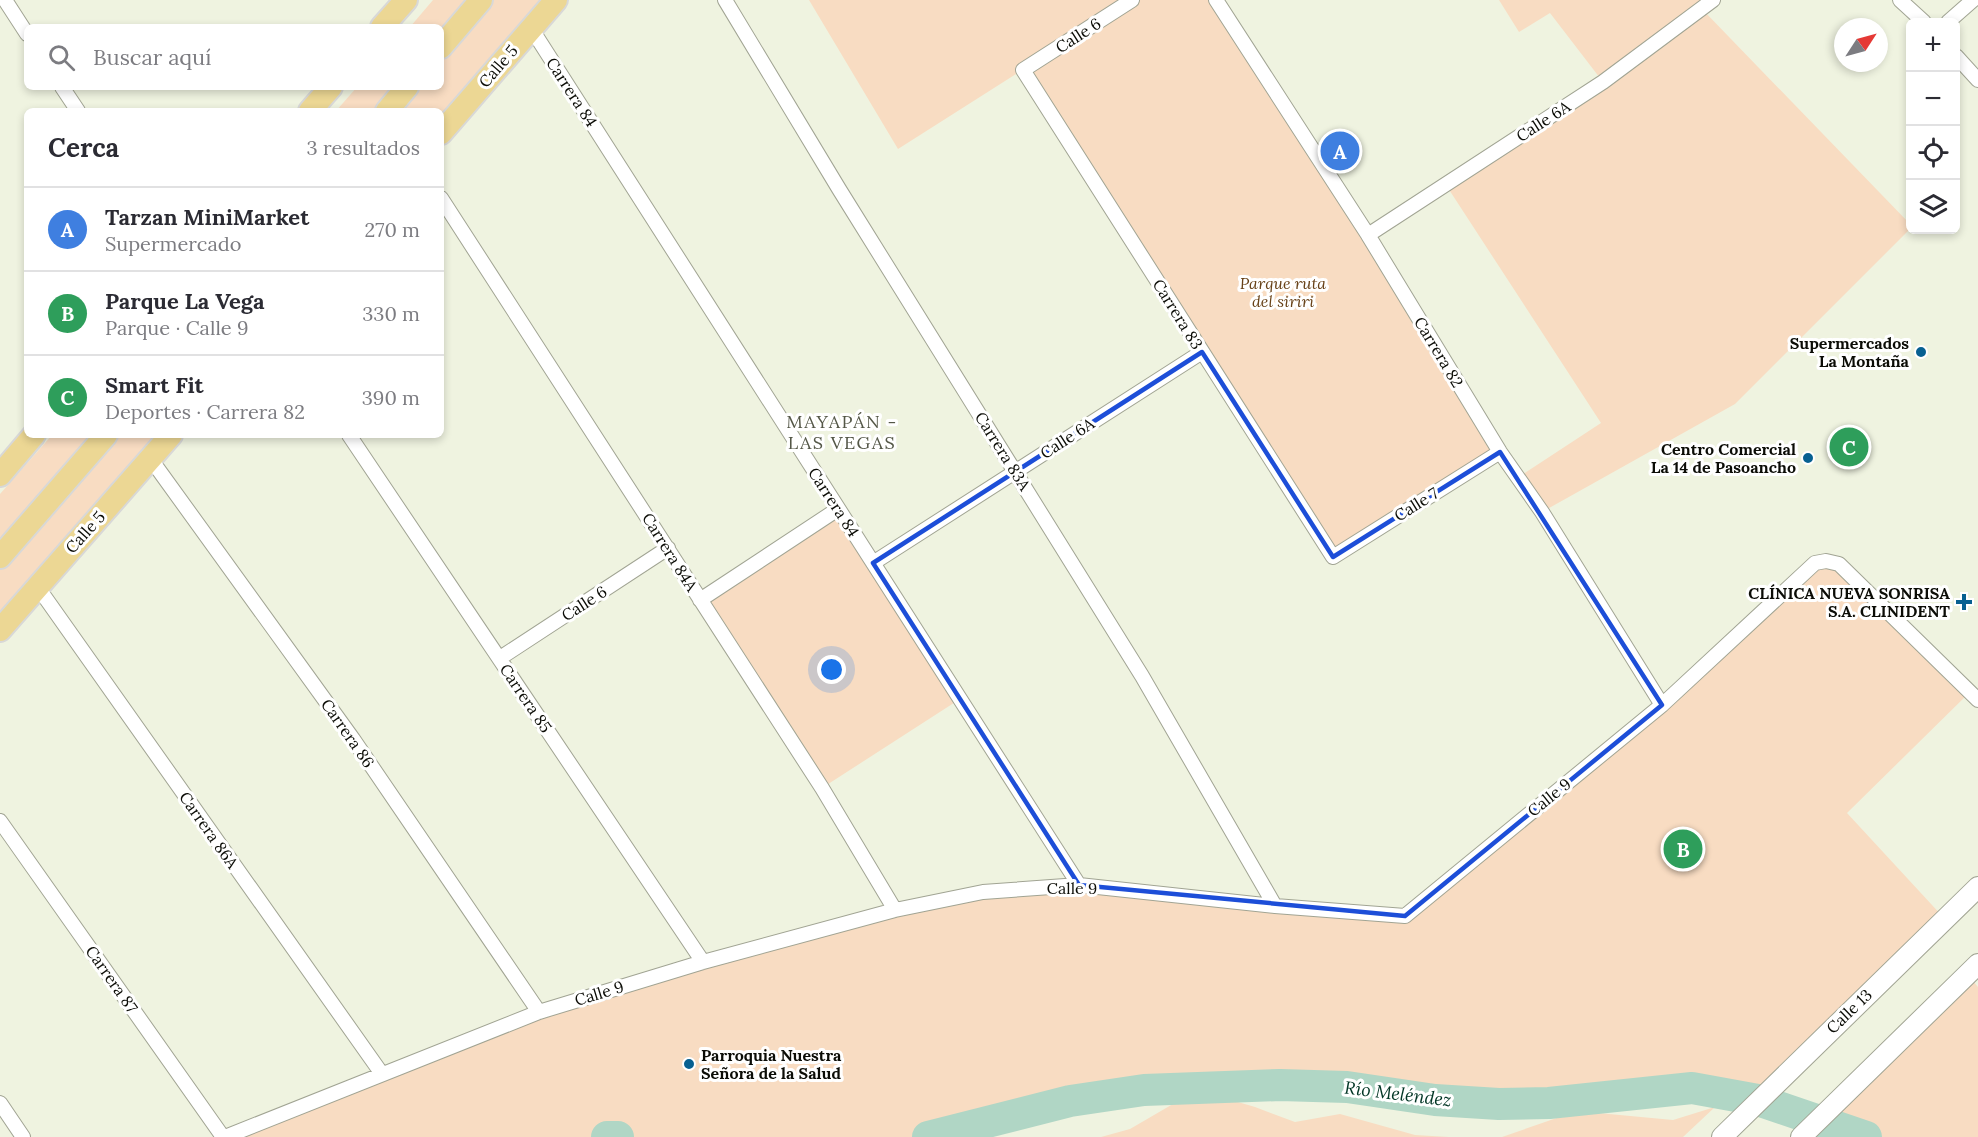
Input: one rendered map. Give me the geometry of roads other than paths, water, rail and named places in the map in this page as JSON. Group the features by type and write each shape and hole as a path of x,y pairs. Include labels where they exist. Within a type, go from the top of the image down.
{"main road":[{"path":"385,24 406,0"},
{"path":"444,43 481,0"},
{"name":"Calle 5","path":"444,130 556,0"},
{"path":"313,108 328,90"},
{"path":"390,108 404,90"},
{"path":"0,475 31,438"},
{"path":"0,557 103,438"},
{"name":"Calle 5","path":"0,630 168,438"},
{"name":"Calle 13","path":"1722,1137 1978,887"},
{"path":"1801,1137 1978,964"}],"street":[{"path":"5,0 24,29"},
{"name":"Carrera 83A","path":"725,0 839,189 1142,676 1275,906"},
{"name":"Calle 6","path":"1023,70 1132,0"},
{"name":"Carrera 82","path":"1216,0 1368,236 1500,452 1542,512 1662,705"},
{"name":"Calle 6A","path":"1368,236 1603,82 1713,0"},
{"path":"1900,0 1920,18"},
{"path":"1952,18 1972,0"},
{"name":"Carrera 84","path":"531,28 1078,885"},
{"path":"1960,60 1978,80"},
{"name":"Carrera 83","path":"1023,70 1333,557"},
{"path":"64,90 76,108"},
{"name":"Carrera 84A","path":"444,203 822,788 895,910"},
{"name":"Calle 6A","path":"873,564 1202,352"},
{"name":"Carrera 85","path":"351,438 703,962"},
{"name":"Calle 7","path":"1333,557 1500,452"},
{"name":"Carrera 86","path":"150,458 353,739 539,1012"},
{"path":"700,600 838,509"},
{"name":"Calle 6","path":"500,658 668,548"},
{"name":"Calle 9","path":"224,1137 539,1012 703,962 895,910 983,892 1078,885 1275,906 1405,916 1662,705 1815,563 1826,561 1839,564 1978,700"},
{"name":"Carrera 86A","path":"37,586 382,1074"},
{"name":"Carrera 87","path":"0,821 224,1137"},
{"path":"0,1103 23,1137"}],"waterway":[{"name":"Río Meléndez","path":"928,1137 1070,1101 1144,1090 1280,1085 1347,1087 1435,1100 1499,1104 1549,1103 1692,1088 1758,1100 1866,1137"},
{"name":"Río Meléndez","path":"607,1137 618,1137"}],"place":[{"name":"Tarzan MiniMarket","path":"1340,151"},
{"name":"Supermercados La Montaña","path":"1921,352"},
{"name":"Smart Fit","path":"1849,447"},
{"name":"Centro Comercial La 14 de Pasoancho","path":"1808,458"},
{"name":"CLÍNICA NUEVA SONRISA S.A. CLINIDENT","path":"1964,602"},
{"name":"Parque La Vega","path":"1683,849"},
{"name":"Parroquia Nuestra Señora de la Salud","path":"689,1064"}],"district":[{"name":"MAYAPÁN - LAS VEGAS","path":"842,432"}],"park label":[{"name":"Parque ruta del siriri","path":"1283,292"}]}
